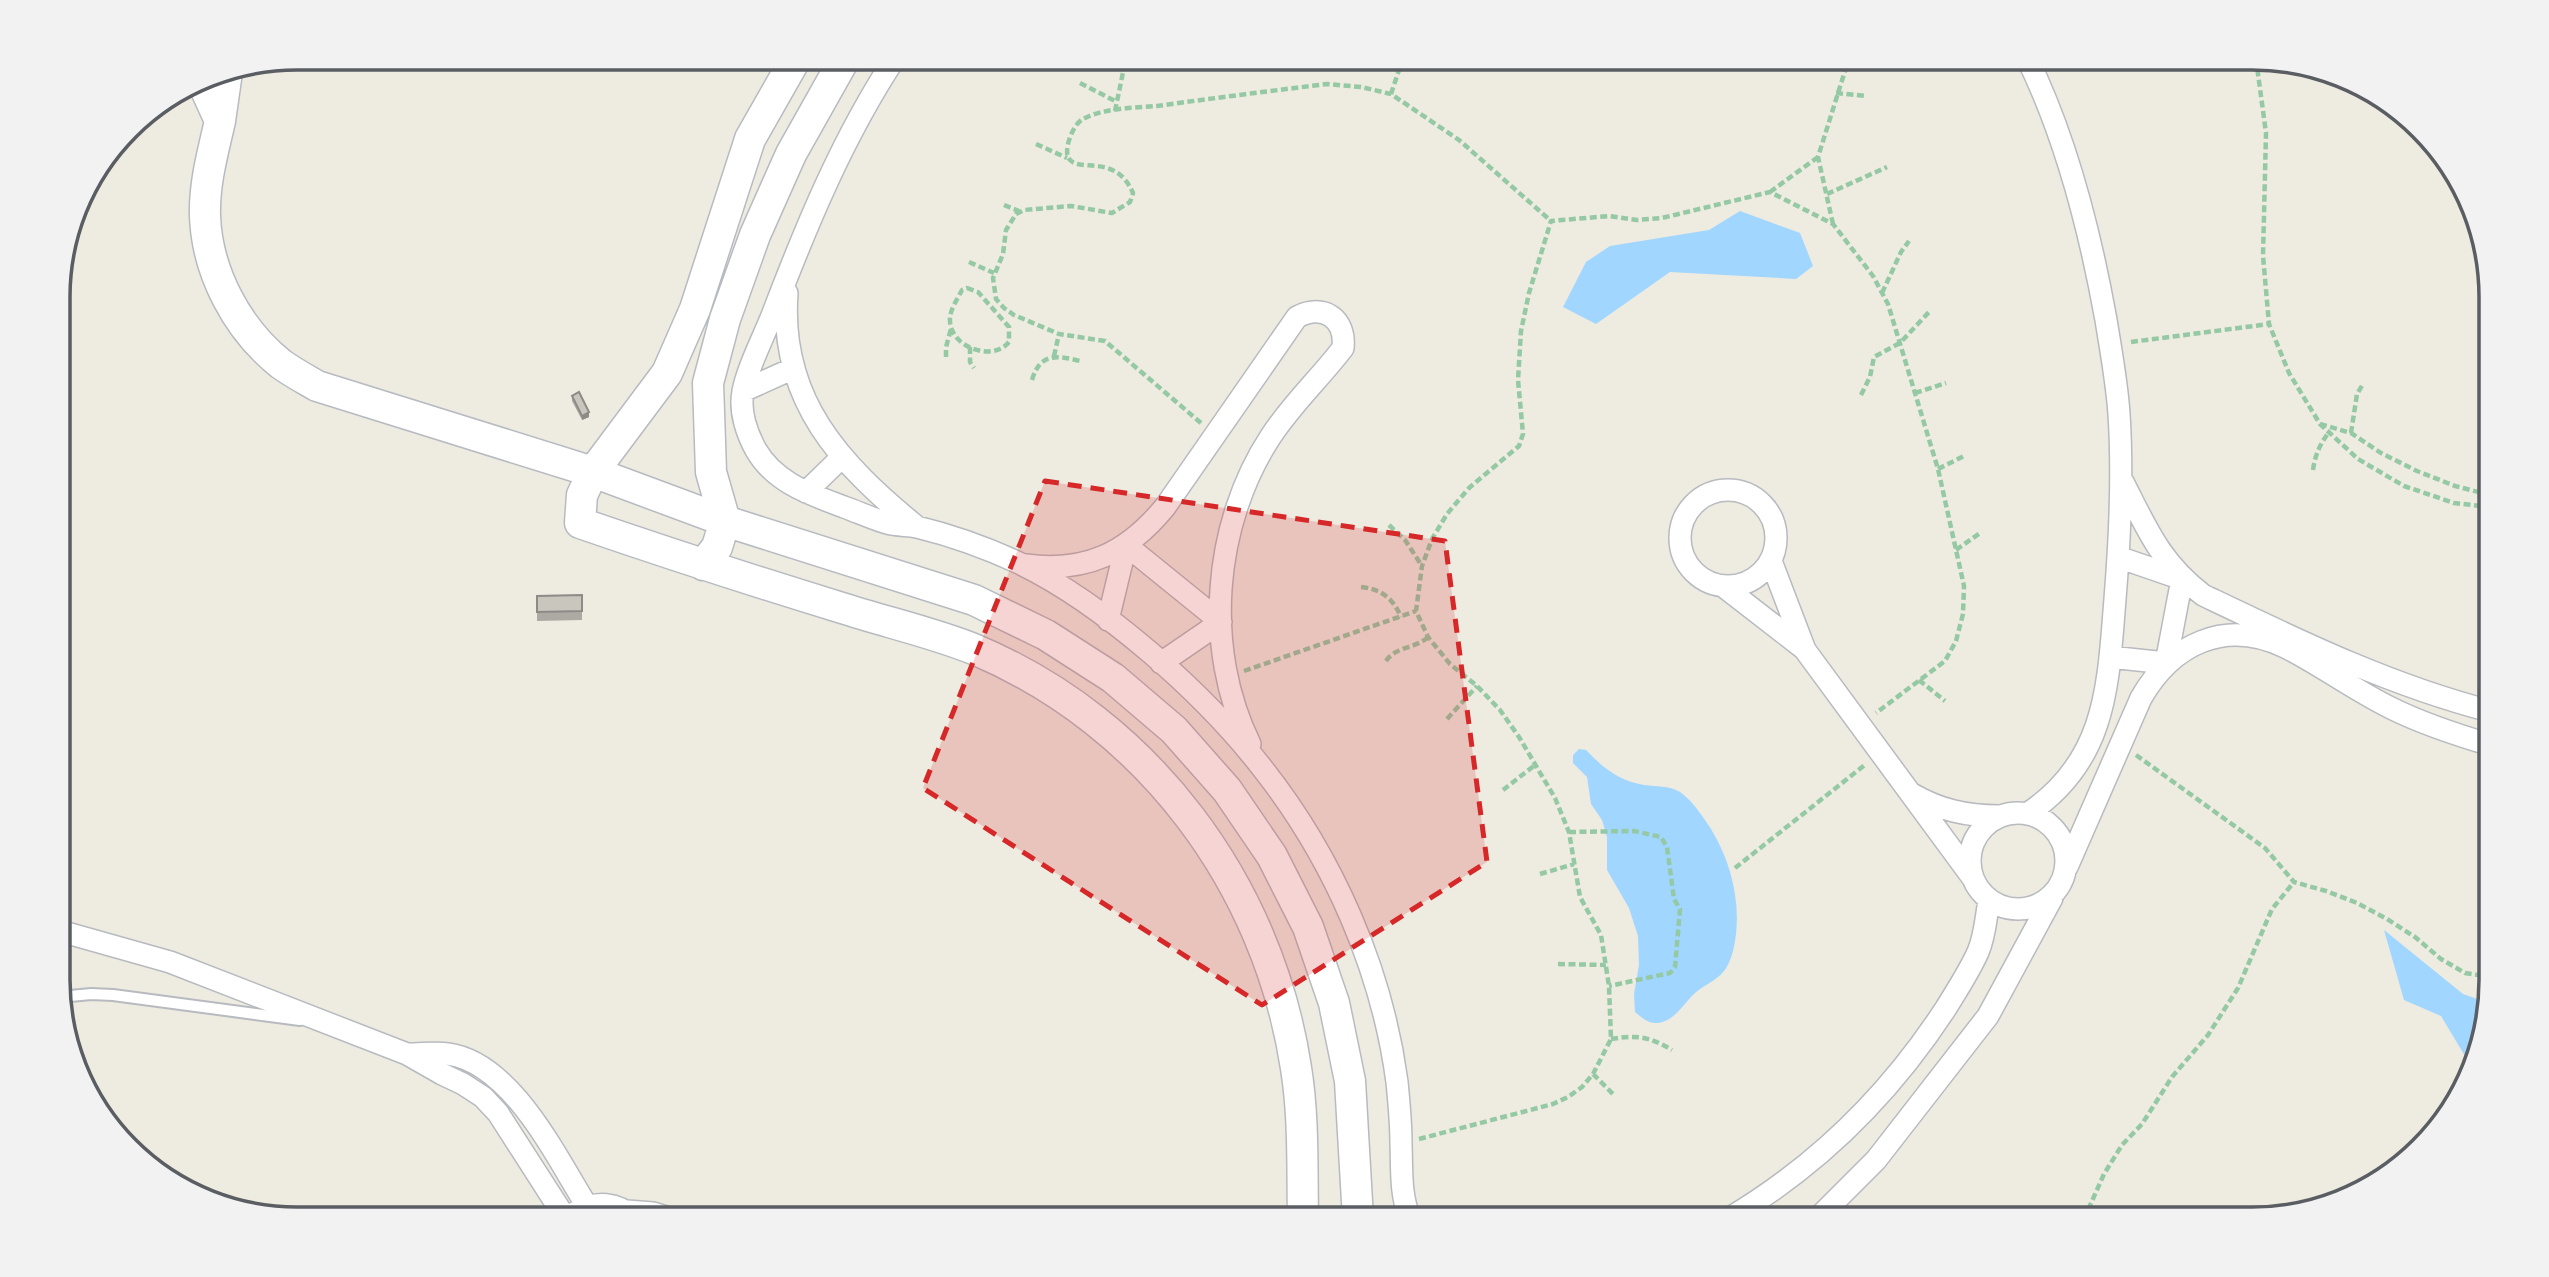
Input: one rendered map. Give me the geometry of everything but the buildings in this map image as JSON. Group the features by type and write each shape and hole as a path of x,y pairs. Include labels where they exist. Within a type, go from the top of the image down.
{"main road":[{"path":"789,70 750,139 695,309 667,373 593,472 582,495 580,523 703,565 975,650 1037,681 1094,719 1146,764 1192,816 1230,874 1261,936 1283,1001 1297,1069 1303,1207"},
{"path":"703,565 717,547 725,521 711,472 708,383 724,319 754,235 791,154 838,70"},
{"path":"226,82 208,174 205,216 212,259 227,299 250,334 281,364 317,386 593,472 725,521 974,600 1046,635 1113,678 1174,730 1227,790 1272,856 1308,927 1334,1003 1350,1081 1357,1207"},
{"path":"206,89 220,121"}],"street":[{"path":"887,70 827,179 743,391 745,423 757,452 787,483 888,523 917,527 1021,564 1048,568 1076,565 1102,558 1126,545 1147,528 1165,507 1297,317 1305,313 1323,312 1338,323 1342,330 1343,348 1295,402 1270,437 1250,475 1235,516 1225,558 1221,622 1227,677 1236,710 1260,765"},
{"path":"2027,814 2047,801 2065,784 2079,765 2098,722 2110,657 2122,480 2119,412 2098,278 2082,211 2032,70"},
{"path":"788,274 788,337 794,368 813,415 841,458 917,527"},
{"path":"743,391 794,368"},
{"path":"806,492 841,458"},
{"path":"2122,480 2156,547 2182,579 2203,595 2345,673 2392,709 2444,731 2479,741"},
{"path":"1721,490 1736,490 1751,495 1763,504 1772,517 1776,531 1776,547 1771,561 1759,575 1742,584 1723,586 1708,582 1686,561 1681,547 1681,531 1685,517 1694,504 1721,490"},
{"path":"1108,620 1126,545"},
{"path":"1126,545 1221,622"},
{"path":"2118,557 2182,579"},
{"path":"1771,561 1805,650 1979,890 2001,907 2016,910 2030,909 2052,898"},
{"path":"1021,564 1108,620 1196,695 1260,765 1290,805 1316,847 1359,938 1388,1033 1397,1082 1401,1186 1407,1207"},
{"path":"2166,663 2182,579"},
{"path":"1723,586 1805,650"},
{"path":"1161,663 1221,622"},
{"path":"1829,1207 1876,1160 1987,1016 2063,881 2141,698 2166,663 2186,648 2209,639 2233,635 2258,638 2345,673 2409,687 2479,707"},
{"path":"2110,657 2166,663"},
{"path":"1907,791 1928,803 1975,816 2027,814 2041,818 2053,827 2062,839 2067,867"},
{"path":"1972,877 1970,863 1977,835 1999,816"},
{"path":"1746,1207 1790,1177 1830,1144 1867,1109 1900,1071 1938,1020 1978,953 1984,936 1989,900"},
{"path":"70,934 170,962 407,1054 463,1084 483,1097 498,1113 559,1207"},
{"path":"407,1054 449,1054 476,1063 499,1079 533,1121 587,1206 600,1203 617,1207"},
{"path":"483,1097 499,1079"}],"lane":[{"path":"71,996 113,995 330,1024"}],"path":[{"path":"1115,111 1124,70"},
{"path":"1391,94 1399,70"},
{"path":"1833,224 1818,157 1845,70"},
{"path":"2257,70 2266,133 2263,256 2269,324 2289,373 2319,424 2358,459 2404,486 2454,503 2479,506"},
{"path":"1080,83 1117,102"},
{"path":"1068,158 1067,152 1079,120 1115,111 1327,83 1391,94 1459,140 1550,221 1609,216 1637,220 1662,218 1770,192 1818,157"},
{"path":"1836,93 1866,96"},
{"path":"1036,144 1076,164 1111,168 1129,183 1133,193 1130,202 1112,213 1071,206 1033,208 1020,212 1009,221 1006,230 1003,254 994,273 994,292 1004,308 1059,334 1105,341 1118,349 1214,435"},
{"path":"1827,194 1887,167"},
{"path":"1770,192 1833,224 1854,249 1888,304 1938,469 1964,586 1963,614 1956,641 1945,661 1859,725"},
{"path":"1004,205 1020,212"},
{"path":"1401,1143 1553,1104 1575,1092 1593,1074 1611,1039 1609,986 1601,935 1580,897 1569,832 1555,798 1513,728 1477,686 1450,664 1428,637 1416,611 1422,566 1432,539 1447,514 1469,488 1519,446 1523,434 1518,380 1521,331 1550,221"},
{"path":"1882,293 1909,241"},
{"path":"969,262 994,273"},
{"path":"946,357 951,313 962,290 973,289 1009,327 1009,342 998,352 990,353 960,342 951,329"},
{"path":"984,300 994,292"},
{"path":"1861,396 1870,377 1874,357 1900,343 1929,312"},
{"path":"2110,345 2269,324"},
{"path":"1054,356 1059,334"},
{"path":"970,347 969,355 974,368"},
{"path":"1032,380 1039,365 1054,356 1080,361"},
{"path":"1915,393 1946,383"},
{"path":"2351,433 2357,394 2363,384"},
{"path":"2319,424 2351,433 2381,453 2417,471 2479,492"},
{"path":"2313,470 2315,456 2329,432"},
{"path":"1938,469 1964,456"},
{"path":"1389,525 1405,540 1422,566"},
{"path":"1956,550 1980,533"},
{"path":"1361,587 1382,592 1397,607 1401,617"},
{"path":"1227,677 1416,611"},
{"path":"1386,661 1397,650 1413,646 1428,637"},
{"path":"1919,680 1945,701"},
{"path":"1447,719 1477,686"},
{"path":"2121,744 2265,848 2294,882 2357,903 2388,919 2441,959 2465,973 2479,975"},
{"path":"1735,868 1880,754"},
{"path":"1503,790 1535,765"},
{"path":"1569,832 1634,831 1661,837 1667,847 1674,899 1680,909 1675,967 1670,973 1609,986"},
{"path":"1540,874 1574,864"},
{"path":"2089,1207 2104,1174 2122,1144 2158,1101 2172,1077 2208,1035 2238,988 2272,909 2294,882"},
{"path":"1558,964 1606,965"},
{"path":"1611,1039 1635,1035 1671,1049"},
{"path":"1593,1074 1613,1094"}],"highlighted area":[{"path":"1045,481 1445,541 1487,862 1262,1005 923,788"}],"water":[{"path":"1740,211 1800,233 1813,266 1796,279 1670,272 1596,324 1563,307 1586,262 1610,246 1709,230"},
{"path":"1579,749 1586,750 1619,777 1644,785 1671,788 1684,795 1711,829 1730,873 1737,920 1729,962 1721,974 1695,993 1664,1022 1652,1023 1635,1012 1634,994 1639,965 1638,936 1629,908 1607,870 1607,837 1602,820 1591,804 1587,777 1573,763 1573,755"},
{"path":"2384,930 2463,994 2478,999 2475,1024 2465,1057 2441,1016 2404,1000"}]}
